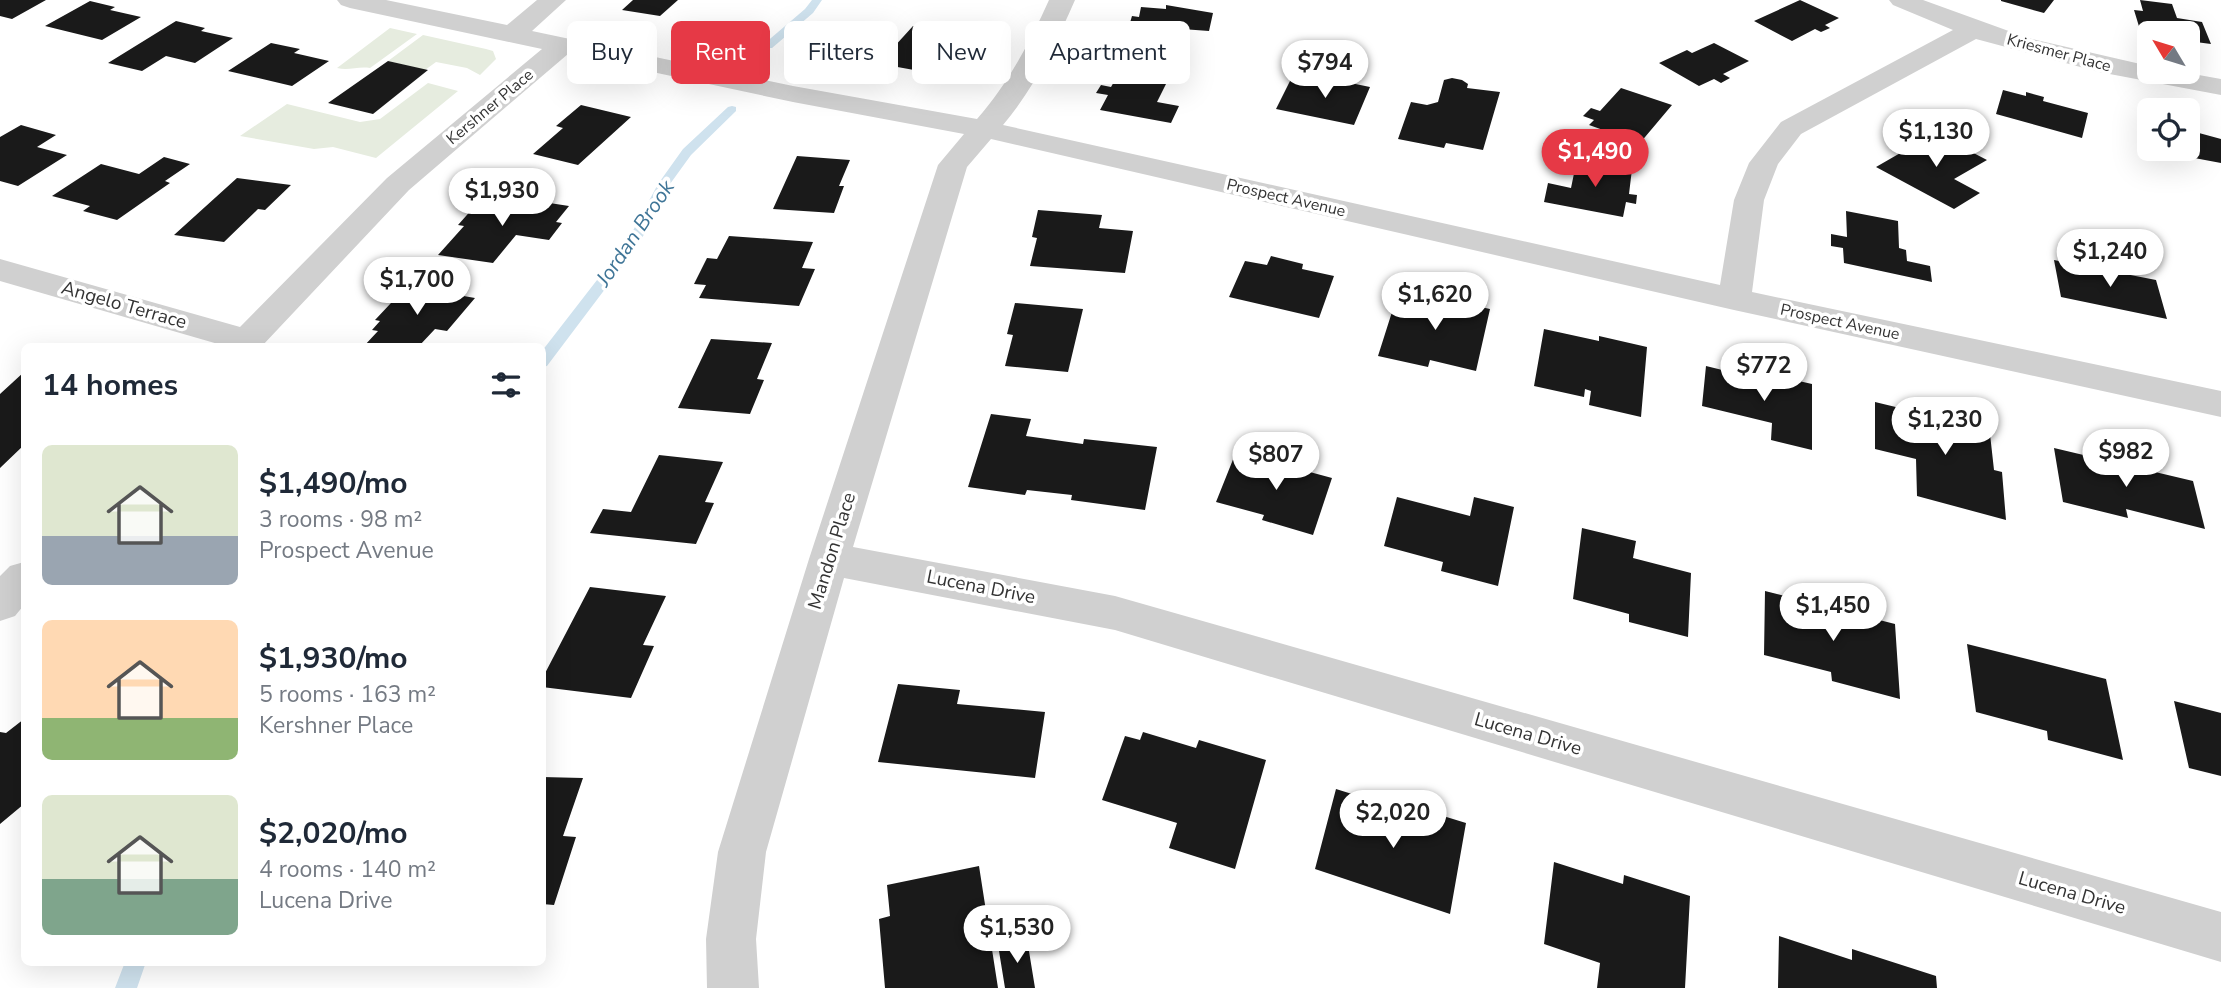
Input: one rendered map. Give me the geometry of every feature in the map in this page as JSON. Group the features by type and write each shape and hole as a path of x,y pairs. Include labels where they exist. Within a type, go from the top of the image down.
{"street":[{"name":"Prospect Avenue","path":"350,0 511,36 983,129 1734,299 2221,404"},
{"path":"511,36 554,0"},
{"name":"Mandon Place","path":"733,988 731,939 742,852 829,559 953,165 1006,104 1044,40 1062,0"},
{"name":"Kriesmer Place","path":"1902,0 1975,29 2053,53 2122,70 2221,87"},
{"path":"1734,299 1749,200 1764,163 1791,128 1975,29"},
{"name":"Kershner Place","path":"246,343 398,184 562,46"},
{"name":"Angelo Terrace","path":"0,270 242,343"},
{"name":"Lucena Drive","path":"829,559 1115,613 2221,937"},
{"path":"0,604 21,581"}],"shaded area":[{"path":"390,28 417,34 370,68 337,68"},
{"path":"423,35 493,51 496,59 480,75 467,68 436,62 425,70 388,61"},
{"path":"428,83 458,91 376,158 333,147 314,149 240,136 287,104 360,122 380,119"}],"building":[{"path":"0,0 46,0 12,19 0,16"},
{"path":"633,0 678,0 660,16 622,10"},
{"path":"1800,0 1839,18 1825,25 1830,28 1821,32 1815,29 1792,41 1754,21"},
{"path":"2001,0 2054,0 2044,13 2001,1"},
{"path":"2140,0 2172,4 2177,18 2196,21 2137,21 2134,10 2143,11"},
{"path":"90,1 115,7 110,10 141,17 102,40 45,26"},
{"path":"1166,5 1213,13 1209,31 1190,30 1190,21 1130,21 1132,16 1139,17 1141,7 1166,9"},
{"path":"176,21 205,28 201,31 233,38 195,63 166,56 142,71 108,63"},
{"path":"2200,22 2202,22 2211,44 2200,43"},
{"path":"912,27 912,70 898,67 898,42"},
{"path":"271,43 300,49 294,53 329,61 292,86 228,71"},
{"path":"1714,43 1749,61 1723,74 1730,78 1721,83 1714,79 1699,86 1659,63 1687,50 1692,53"},
{"path":"388,61 428,70 373,114 328,103"},
{"path":"1452,78 1468,84 1467,88 1500,92 1483,150 1446,143 1444,148 1398,139 1411,102 1427,105 1438,102 1444,80"},
{"path":"1291,79 1333,87 1336,80 1370,87 1354,125 1276,109"},
{"path":"1113,84 1166,84 1157,102 1179,106 1171,123 1100,110 1108,95 1096,93 1101,85 1111,87"},
{"path":"1621,88 1672,105 1640,143 1589,125 1594,120 1583,116 1591,108 1600,111"},
{"path":"2003,90 2026,96 2026,92 2044,97 2043,101 2088,113 2082,138 1996,114"},
{"path":"581,105 631,117 578,165 533,154 563,128 556,126"},
{"path":"21,125 56,135 37,147 67,155 18,186 0,181 0,137"},
{"path":"1935,133 1987,160 1954,179 1980,193 1954,209 1876,167"},
{"path":"2200,133 2221,139 2221,163 2200,159"},
{"path":"797,156 850,160 839,186 844,186 834,213 773,209"},
{"path":"164,157 190,164 165,181 170,183 117,220 83,211 90,206 52,196 101,164 139,174"},
{"path":"1577,159 1632,169 1629,194 1637,195 1636,204 1626,202 1623,217 1544,202 1548,183 1571,188"},
{"path":"237,178 291,185 265,210 258,209 224,242 174,235"},
{"path":"482,198 540,206 543,202 569,206 556,222 562,223 549,240 516,235 493,263 438,255 464,226 458,225"},
{"path":"1038,210 1102,215 1099,228 1133,231 1125,273 1030,266 1037,238 1032,237"},
{"path":"1846,211 1898,221 1899,248 1906,250 1907,261 1930,266 1932,282 1844,263 1843,248 1831,246 1831,234 1847,237"},
{"path":"729,236 813,242 802,268 815,269 799,306 699,298 706,285 694,284 707,258 717,259"},
{"path":"1271,256 1303,264 1302,269 1334,276 1319,318 1229,297 1245,261 1267,265"},
{"path":"2054,260 2156,280 2167,319 2061,297"},
{"path":"407,286 475,298 447,331 435,329 422,343 367,343 378,331 372,330 380,321 375,320"},
{"path":"1398,293 1442,303 1444,299 1490,309 1476,371 1430,360 1428,367 1378,356"},
{"path":"1015,303 1083,309 1068,372 1005,366 1013,335 1007,334"},
{"path":"1544,329 1599,341 1599,336 1647,347 1641,417 1589,405 1591,391 1585,389 1584,397 1534,386"},
{"path":"711,339 772,343 757,379 764,380 750,414 678,408"},
{"path":"1706,366 1759,379 1759,372 1812,384 1812,450 1771,440 1772,423 1702,406"},
{"path":"21,375 21,448 0,468 0,394"},
{"path":"1875,402 1937,417 1936,412 1989,425 1994,470 2002,472 2006,520 1917,496 1916,459 1875,449"},
{"path":"991,414 1031,419 1026,436 1083,444 1084,439 1157,447 1145,510 1071,500 1072,495 1027,490 1025,495 968,487"},
{"path":"2054,448 2193,481 2205,529 2126,509 2128,518 2063,502"},
{"path":"1236,452 1332,478 1313,535 1262,520 1264,515 1216,502"},
{"path":"659,455 723,462 705,502 714,503 696,544 590,533 603,509 631,512"},
{"path":"1397,497 1470,516 1474,497 1514,507 1498,586 1441,571 1443,562 1384,546"},
{"path":"1582,528 1636,541 1633,558 1691,573 1688,637 1629,622 1629,614 1573,599"},
{"path":"590,587 666,596 643,645 654,646 631,698 546,687 546,671"},
{"path":"1765,591 1895,624 1900,699 1832,681 1831,672 1764,655"},
{"path":"1967,644 2106,679 2123,760 2048,740 2047,731 1976,712"},
{"path":"898,684 960,690 957,704 1045,712 1035,778 878,762"},
{"path":"2174,701 2221,713 2221,776 2189,768"},
{"path":"21,721 21,806 0,824 0,732 6,733"},
{"path":"1143,732 1196,748 1199,740 1266,760 1235,869 1169,848 1177,823 1102,800 1125,736 1140,740"},
{"path":"546,777 583,778 563,836 576,837 554,905 546,904"},
{"path":"1336,789 1400,809 1401,803 1466,823 1450,914 1315,869"},
{"path":"1554,862 1623,884 1624,875 1690,896 1685,988 1597,988 1600,963 1544,944"},
{"path":"979,866 998,988 885,988 879,919 890,916 887,885"},
{"path":"1779,936 1852,960 1852,949 1936,976 1937,988 1778,988"},
{"path":"1027,939 1035,988 1005,988 998,945"}],"waterway":[{"name":"Jordan Brook","path":"770,44 809,11 817,0"},
{"name":"Jordan Brook","path":"546,357 634,241 664,184 687,152 732,109"},
{"name":"Jordan Brook","path":"126,988 134,966"}]}
